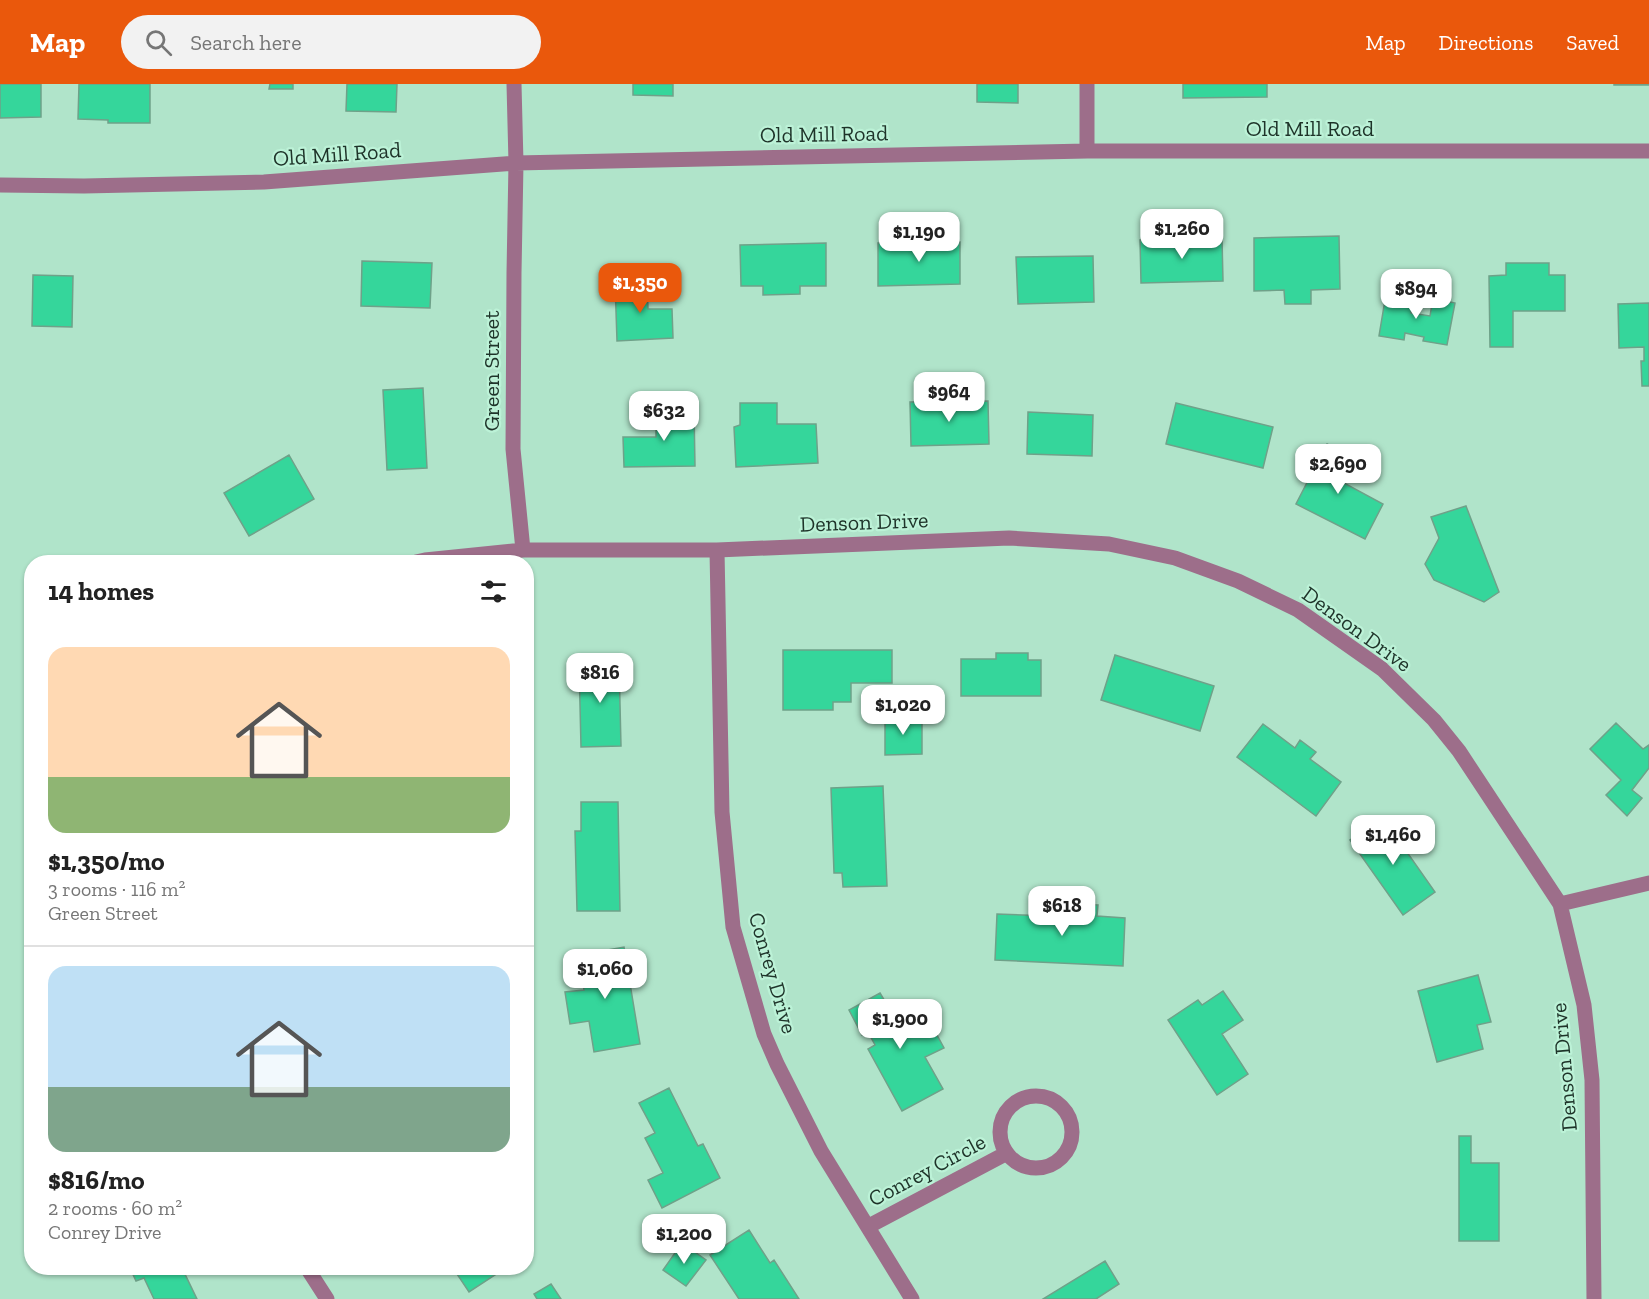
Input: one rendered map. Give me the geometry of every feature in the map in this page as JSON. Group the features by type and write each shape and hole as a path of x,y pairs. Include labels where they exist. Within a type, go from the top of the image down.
{"street":[{"name":"Green Street","path":"514,84 516,163 513,449 523,550"},
{"path":"1087,84 1087,151"},
{"name":"Old Mill Road","path":"0,185 84,186 264,182 516,163 1087,151 1649,151"},
{"name":"Denson Drive","path":"523,550 717,550 1009,538 1109,544 1174,558 1238,581 1298,610 1382,669 1434,720 1459,751 1560,904 1584,1005 1592,1080 1594,1299"},
{"path":"474,555 523,550"},
{"name":"Conrey Drive","path":"717,550 722,812 733,927 764,1034 777,1064 821,1151 912,1299"},
{"path":"1560,904 1649,883"},
{"name":"Conrey Circle","path":"1039,1096 1060,1105 1067,1114 1071,1125 1071,1137 1068,1149 1060,1159 1044,1167 1026,1167 1006,1153 1000,1131 1002,1119 1008,1109 1017,1102 1027,1097 1039,1096"},
{"name":"Conrey Circle","path":"869,1226 1006,1153"},
{"path":"312,1275 327,1299"}],"building":[{"path":"0,84 41,84 41,117 0,118"},
{"path":"79,84 150,84 150,123 108,123 108,120 78,119"},
{"path":"270,84 293,84 293,89 269,89"},
{"path":"347,84 397,84 396,112 346,111"},
{"path":"633,84 673,84 673,96 633,95"},
{"path":"977,84 1018,84 1018,103 977,102"},
{"path":"1183,84 1267,84 1267,97 1183,98"},
{"path":"1649,84 1649,85 1614,85"},
{"path":"1339,236 1340,289 1311,290 1311,304 1285,304 1284,290 1254,291 1254,238"},
{"path":"934,238 934,243 960,242 960,284 878,286 878,243 895,243 895,239"},
{"path":"1222,238 1223,281 1141,283 1140,240"},
{"path":"826,243 826,286 800,286 800,294 763,295 763,286 741,286 740,245"},
{"path":"1093,256 1094,302 1018,304 1016,257"},
{"path":"362,261 432,263 430,308 361,306"},
{"path":"1506,263 1549,263 1549,275 1565,275 1565,311 1513,311 1513,347 1490,347 1489,276 1506,275"},
{"path":"33,275 73,276 72,327 32,326"},
{"path":"647,280 648,309 672,309 673,338 617,341 615,281"},
{"path":"1386,294 1414,298 1411,313 1430,316 1433,298 1455,303 1447,345 1423,341 1424,337 1405,333 1404,340 1379,336"},
{"path":"1649,303 1649,386 1642,386 1641,361 1644,361 1644,347 1619,348 1618,304"},
{"path":"423,388 427,468 387,470 383,390"},
{"path":"988,401 989,444 911,446 910,402"},
{"path":"740,403 777,403 777,424 816,424 818,463 736,467 734,427 740,425"},
{"path":"1176,403 1273,427 1263,468 1166,444"},
{"path":"656,409 694,409 695,466 624,467 623,437 656,437"},
{"path":"1028,412 1093,415 1092,456 1027,454"},
{"path":"1327,444 1354,458 1342,482 1383,504 1365,539 1296,504"},
{"path":"289,455 314,499 249,536 224,493"},
{"path":"1466,506 1499,592 1484,602 1434,580 1425,564 1439,538 1431,517"},
{"path":"783,650 892,650 892,683 851,683 851,702 833,702 833,710 783,710"},
{"path":"996,653 1028,653 1028,660 1041,660 1041,696 961,696 961,659 996,659"},
{"path":"1115,655 1214,686 1200,731 1101,700"},
{"path":"619,662 621,746 581,747 579,663"},
{"path":"885,718 922,718 922,754 885,755"},
{"path":"1616,723 1643,749 1649,745 1649,768 1632,790 1642,798 1627,816 1606,795 1621,780 1590,749"},
{"path":"1263,724 1295,748 1300,740 1316,752 1310,759 1341,782 1316,816 1237,757"},
{"path":"883,786 887,886 843,887 842,873 834,873 831,788"},
{"path":"581,802 618,802 620,911 577,911 575,831 581,831"},
{"path":"1383,818 1435,892 1403,915 1350,840"},
{"path":"1049,903 1098,905 1097,916 1125,918 1123,966 995,960 997,914 1049,916"},
{"path":"624,947 640,1044 594,1052 589,1021 570,1024 565,992 584,990 578,955"},
{"path":"1478,975 1491,1022 1477,1025 1483,1049 1437,1062 1418,991"},
{"path":"1223,991 1243,1020 1222,1034 1248,1074 1217,1095 1168,1020 1198,1000 1202,1005"},
{"path":"880,993 893,1015 900,1011 906,1023 925,1013 944,1048 925,1057 943,1089 902,1111 868,1049 875,1045 868,1032 862,1035 849,1010"},
{"path":"669,1088 698,1146 703,1144 720,1178 662,1208 648,1180 663,1173 645,1138 655,1133 639,1103"},
{"path":"1459,1136 1471,1136 1471,1163 1499,1163 1499,1241 1459,1241"},
{"path":"749,1230 770,1263 774,1260 799,1299 739,1299 710,1255"},
{"path":"682,1243 706,1260 686,1286 663,1270"},
{"path":"1105,1261 1119,1284 1096,1299 1043,1299"},
{"path":"133,1275 185,1275 197,1299 154,1299 144,1278 136,1281"},
{"path":"458,1275 495,1275 469,1292"},
{"path":"551,1284 561,1299 537,1299 534,1294"}]}
